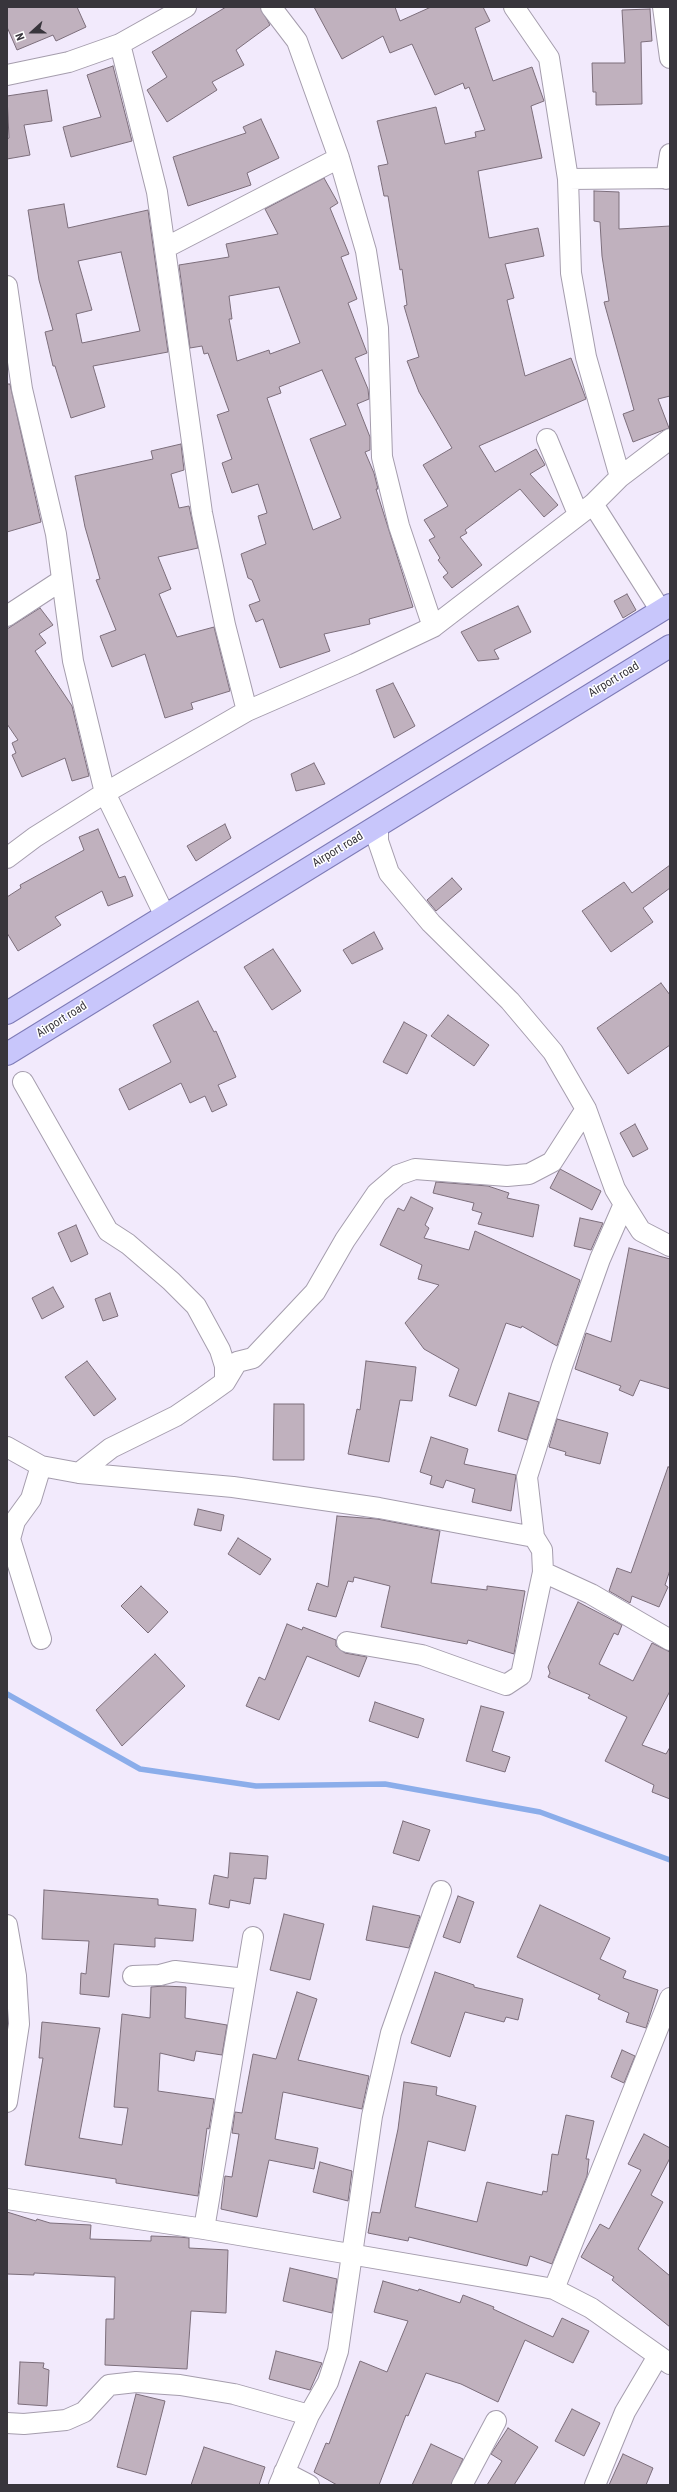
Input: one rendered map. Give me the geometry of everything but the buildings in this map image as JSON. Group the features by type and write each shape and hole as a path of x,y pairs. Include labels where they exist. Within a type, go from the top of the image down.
{"main road":[{"path":"7,1013 666,608"},
{"name":"Airport road","path":"7,1054 670,646"}],"street":[{"path":"7,75 69,62 120,44 186,7"},
{"path":"271,7 297,41 339,158 366,251 378,328 382,457 398,526 433,626"},
{"path":"514,7 549,58 568,179 571,273 586,357 620,477"},
{"path":"663,7 670,58"},
{"path":"120,44 157,192 202,513 225,625 247,711"},
{"path":"568,179 668,178 670,154"},
{"path":"165,248 339,158"},
{"path":"7,286 14,391 56,534 73,661 105,794 165,916"},
{"path":"547,439 585,509 666,608"},
{"path":"7,858 35,837 105,794 247,711 355,664 433,626 585,509 620,477 670,440"},
{"path":"7,616 62,580"},
{"path":"378,826 378,841 389,873 431,923 510,1001 553,1052 586,1109 615,1189 640,1231 670,1246"},
{"path":"23,1082 108,1231 128,1244 171,1281 196,1306 220,1350 225,1366 225,1382"},
{"path":"79,1473 111,1448 176,1416 225,1382 237,1362 253,1358 315,1292 345,1240 377,1193 398,1175 415,1169 507,1176 529,1174 552,1162 586,1109"},
{"path":"347,1642 422,1654 506,1685 521,1675 543,1572 542,1550 534,1537 527,1477 564,1359 600,1259 624,1204"},
{"path":"7,1447 41,1466 79,1473 233,1487 379,1508 534,1537"},
{"path":"41,1466 31,1499 15,1521 10,1539 41,1639"},
{"path":"543,1572 591,1594 670,1640"},
{"path":"309,2485 282,2478 309,2415 328,2382 338,2351 354,2254 372,2116 391,2033 441,1891"},
{"path":"7,1925 16,1976 19,2024 7,2102"},
{"path":"204,2229 253,1937"},
{"path":"133,1976 160,1976 175,1971 246,1979"},
{"path":"554,2289 670,1998"},
{"path":"7,2199 204,2229 554,2289 592,2308 664,2360 625,2412 595,2485"},
{"path":"7,2423 24,2424 66,2420 84,2412 109,2385 136,2382 180,2385 234,2394 309,2415"},
{"path":"462,2485 496,2421"}],"waterway":[{"path":"7,1694 140,1769 256,1786 385,1784 540,1812 670,1860"}]}
